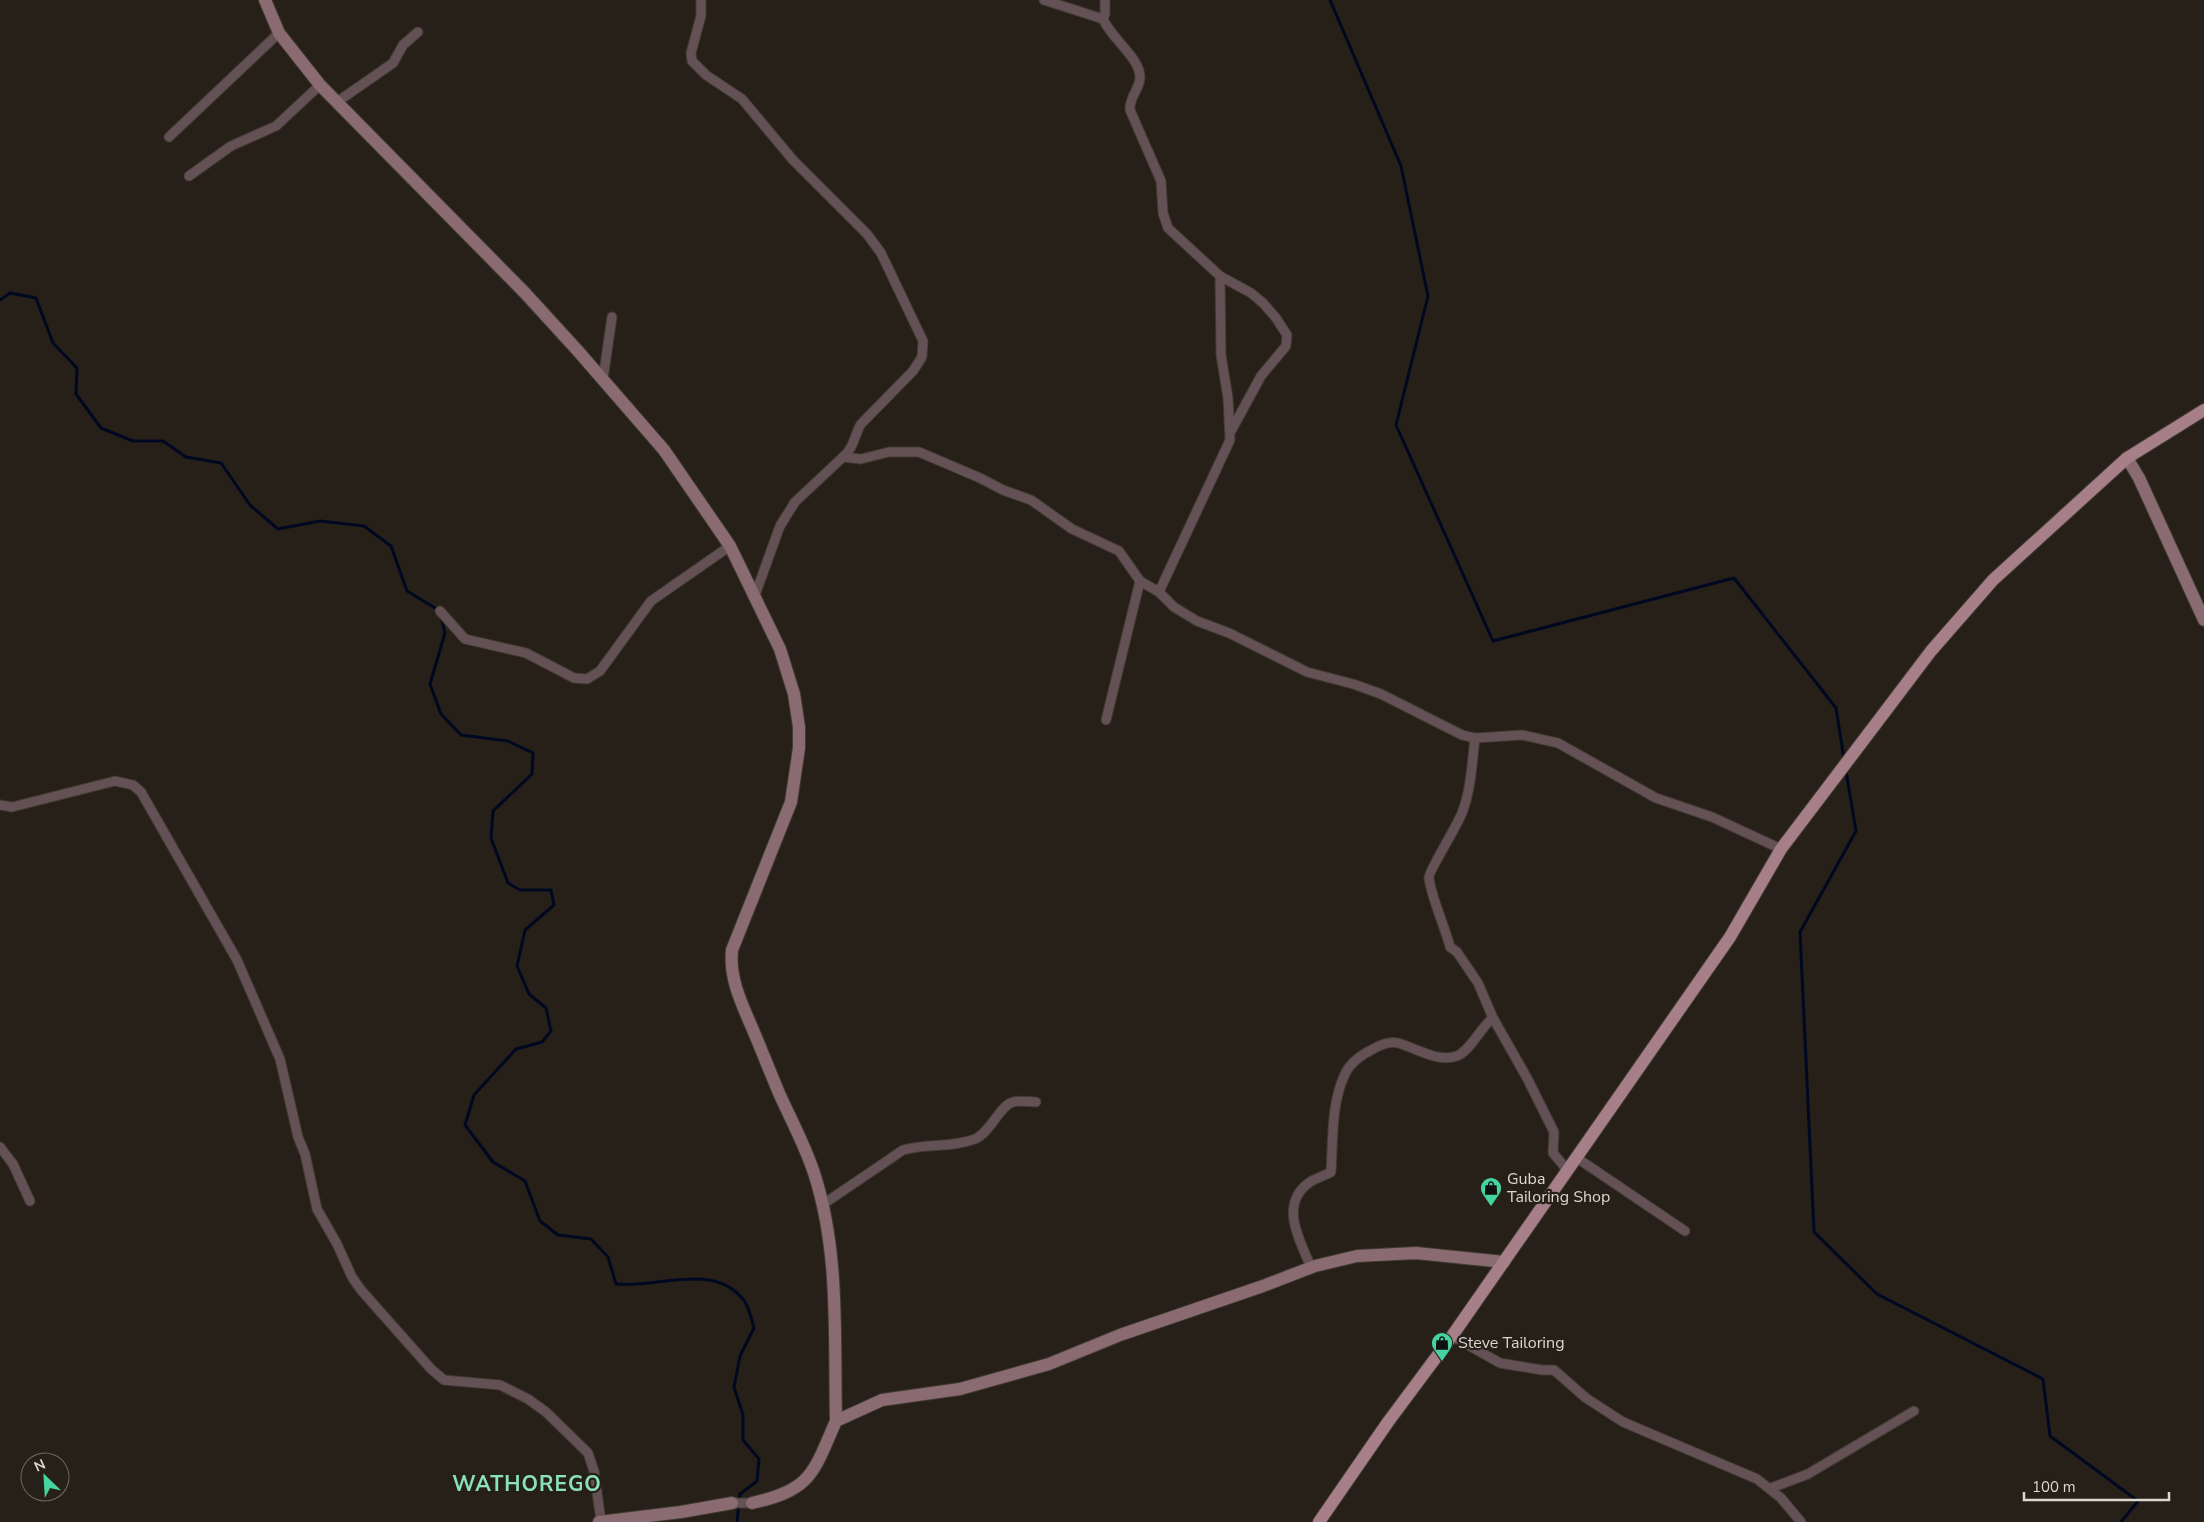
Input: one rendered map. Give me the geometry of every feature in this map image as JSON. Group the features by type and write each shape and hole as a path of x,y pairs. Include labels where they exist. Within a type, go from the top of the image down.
{"main road":[{"path":"1319,1522 1388,1422 1452,1336 1568,1171 1730,937 1781,849 1931,651 1981,593 2127,458 2204,410"}],"street":[{"path":"0,805 12,807 115,782 133,785 141,792 237,960 262,1016 283,1068 298,1137 305,1154 317,1209 338,1244 352,1277 431,1369 444,1380 500,1384 528,1398 546,1412 588,1453 594,1471 600,1521 681,1512 732,1503 752,1503 778,1497 806,1480 816,1466 836,1421 832,1258 814,1174 736,988 731,968 732,950 735,941 791,802 799,748 799,727 794,694 780,649 730,546 664,450 525,293 320,85 279,32 265,0"},
{"path":"701,0 701,16 691,53 692,61 706,75 742,99 793,160 867,234 885,260 923,341 922,358 913,371 870,413 855,433 851,450 795,502 780,526 754,598"},
{"path":"1044,0 1103,19"},
{"path":"1103,19 1106,14 1105,0"},
{"path":"1103,19 1106,27 1137,65 1139,82 1129,103 1130,110 1161,181 1163,213 1168,228 1220,276 1246,290 1263,303 1276,318 1288,338 1286,346 1262,376 1231,431"},
{"path":"169,137 279,32"},
{"path":"337,102 393,63 403,45 418,32"},
{"path":"189,176 231,146 276,126 320,85"},
{"path":"1159,592 1230,440 1228,398 1221,356 1220,276"},
{"path":"603,379 612,317"},
{"path":"844,457 861,459 889,452 919,452 936,459 1003,490 1031,500 1072,529 1119,550 1140,581 1159,592 1174,607 1198,621 1229,633 1307,672 1381,694 1462,735 1474,738 1522,735 1558,743 1656,798 1712,817 1781,849"},
{"path":"2127,458 2139,478 2204,620"},
{"path":"440,611 465,639 526,653 574,678 587,679 600,671 651,601 730,546"},
{"path":"1106,720 1140,581"},
{"path":"1474,738 1469,787 1463,811 1456,828 1428,876 1450,947 1457,952 1478,983 1493,1018 1527,1078 1554,1132 1553,1153 1568,1171"},
{"path":"1311,1267 1293,1224 1295,1201 1299,1192 1308,1183 1331,1172 1336,1112 1345,1074 1348,1069 1372,1049 1382,1044 1395,1042 1429,1055 1443,1058 1458,1056 1470,1045 1482,1026 1493,1018"},
{"path":"822,1205 903,1150 914,1147 962,1143 976,1139 987,1131 1009,1103 1015,1101 1036,1102"},
{"path":"0,1147 13,1164 30,1201"},
{"path":"1577,1158 1685,1231"},
{"path":"836,1421 882,1400 960,1389 1048,1364 1311,1267 1373,1254 1416,1253 1504,1262"},
{"path":"1452,1336 1500,1363 1542,1370 1554,1370 1586,1398 1623,1422 1758,1479 1771,1488 1801,1522"},
{"path":"1771,1488 1808,1474 1914,1411"}],"waterway":[{"path":"1330,0 1401,166 1428,296 1396,425 1493,641 1734,578 1836,708 1844,759"},
{"path":"0,300 10,293 36,298 53,343 77,368 76,394 101,428 133,441 163,441 186,457 221,463 250,505 278,529 320,521 364,526 391,546 407,591 440,611"},
{"path":"441,617 445,633 430,684 441,714 461,735 508,741 533,753 532,774 493,811 491,838 508,883 520,890 551,890 554,905 525,930 517,966 529,994 546,1008 551,1031 542,1042 516,1049 474,1095 465,1125 493,1162 525,1181 540,1221 558,1235 591,1239 608,1257 616,1284 702,1279 718,1282 733,1289 745,1302 754,1328 740,1356 734,1387 743,1415 743,1440 759,1459 757,1481 740,1494 737,1522"},
{"path":"1846,771 1856,831 1800,932 1814,1232 1877,1294 2043,1379 2050,1436 2138,1501 2121,1522"}],"place":[{"name":"Guba Tailoring Shop","path":"1491,1207"},
{"name":"Steve Tailoring","path":"1442,1362"}],"district":[{"name":"WATHOREGO","path":"527,1484"}]}
